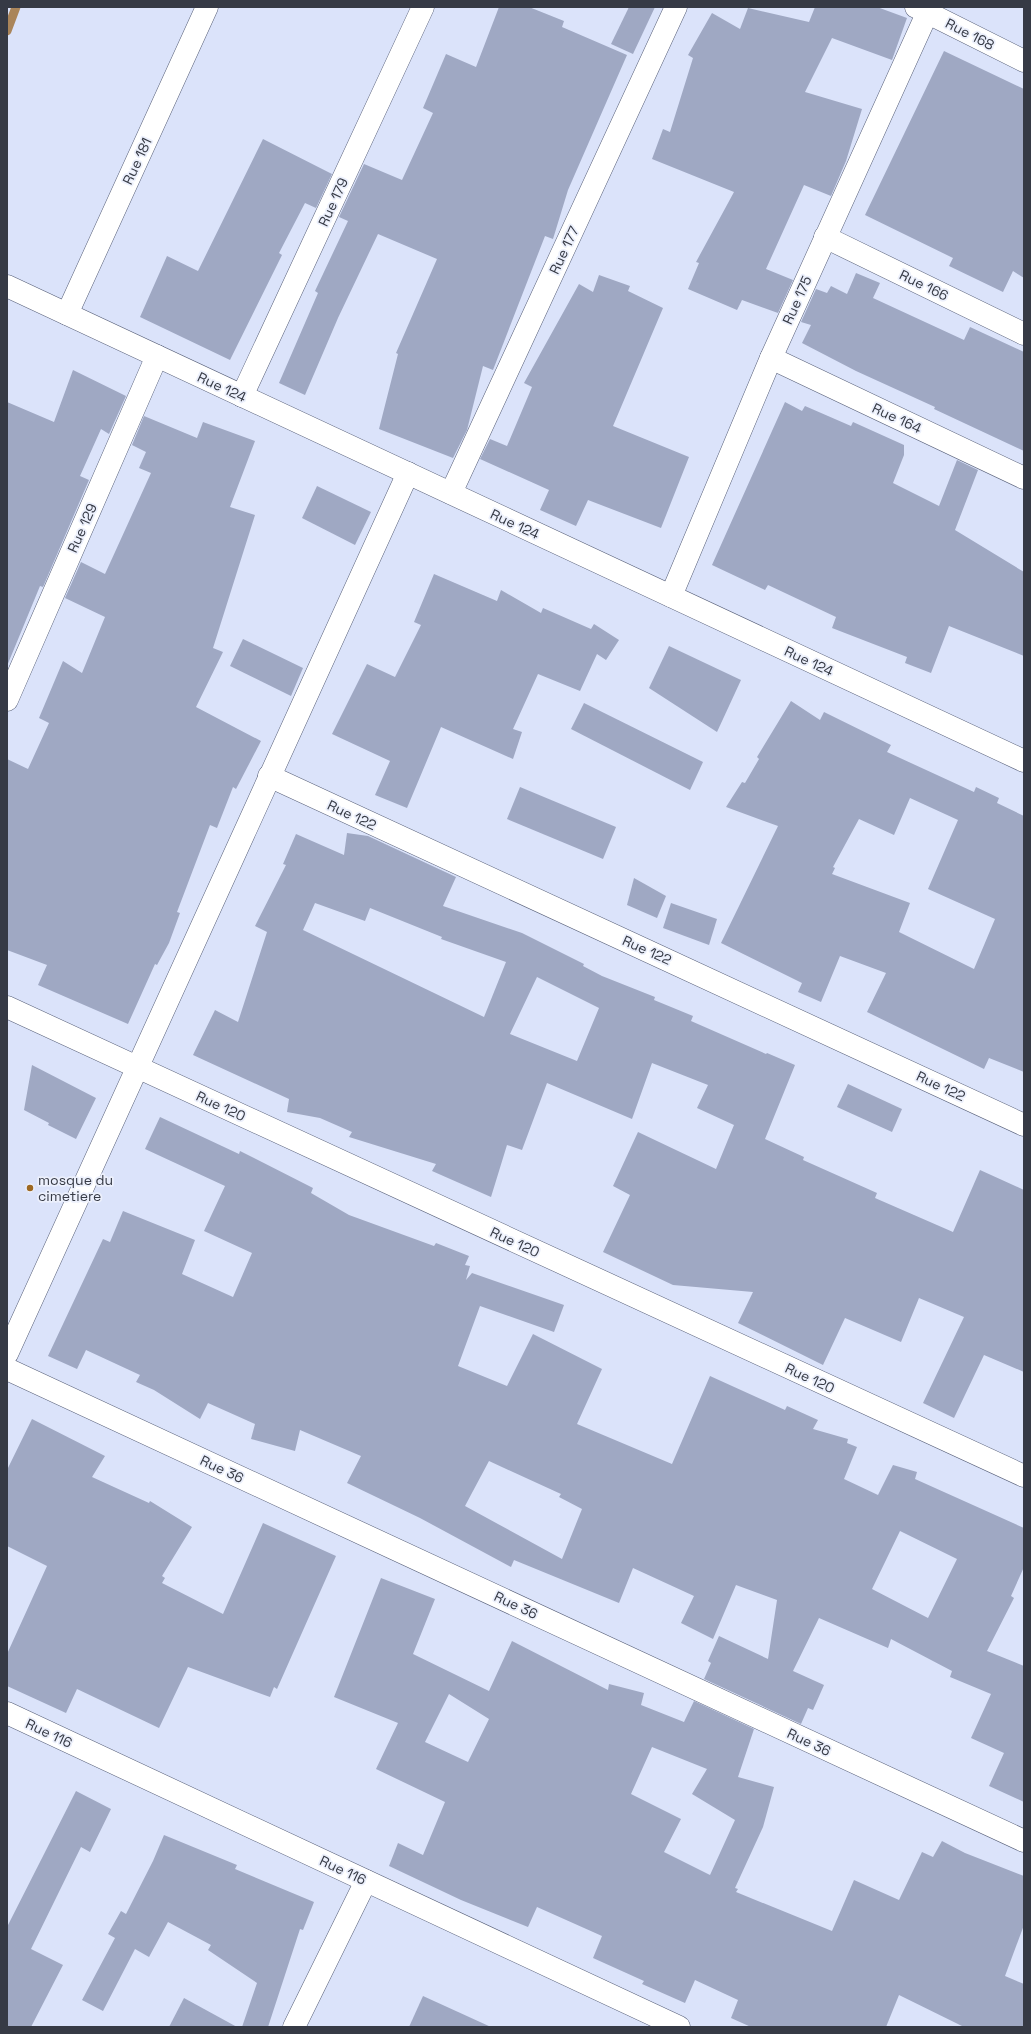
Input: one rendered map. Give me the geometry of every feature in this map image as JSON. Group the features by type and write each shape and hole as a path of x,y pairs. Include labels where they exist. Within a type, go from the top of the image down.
{"street":[{"name":"Rue 181","path":"67,314 207,7"},
{"name":"Rue 179","path":"242,396 423,7"},
{"name":"Rue 177","path":"451,494 676,7"},
{"name":"Rue 168","path":"924,9 1024,61"},
{"name":"Rue 175","path":"671,596 771,358 924,9"},
{"name":"Rue 166","path":"825,236 1024,334"},
{"name":"Rue 124","path":"7,286 1024,761"},
{"name":"Rue 129","path":"7,700 157,356"},
{"name":"Rue 164","path":"771,358 1024,478"},
{"path":"7,1354 136,1067 408,473"},
{"name":"Rue 122","path":"269,776 465,868 777,1009 1024,1125"},
{"name":"Rue 120","path":"7,1007 1024,1476"},
{"name":"Rue 36","path":"7,1369 1024,1841"},
{"name":"Rue 116","path":"7,1713 678,2027"},
{"path":"294,2027 366,1881"}],"building":[{"path":"499,7 529,7 564,21 562,27 627,55 568,190 553,239 545,236 493,370 483,366 467,430 453,458 379,429 398,354 396,353 437,259 378,234 338,318 305,395 279,383 318,293 315,291 348,221 339,217 364,164 402,180 433,113 423,108 446,54 476,67"},
{"path":"629,7 655,7 633,54 611,44"},
{"path":"815,7 877,7 907,18 892,60 832,38 805,92 862,109 846,161 831,196 804,185 766,269 793,280 778,313 742,300 737,310 688,289 699,263 696,262 734,192 652,159 663,129 670,132 693,58 688,55 712,13 740,29 748,8 809,22"},
{"path":"944,51 1024,89 1024,278 1013,271 1003,292 949,266 953,258 865,215"},
{"path":"263,139 332,174 316,208 305,203 279,253 282,255 230,360 140,317 167,256 198,271"},
{"path":"856,273 880,283 873,298 964,340 970,327 1024,352 1024,451 934,409 935,407 856,371 802,343 811,325 801,322 816,289 827,293 831,286 847,294"},
{"path":"599,275 630,286 628,291 663,308 613,426 689,457 661,528 588,500 576,526 540,510 549,490 480,459 490,439 507,446 532,387 524,383 579,284 593,292"},
{"path":"73,370 126,396 109,434 101,429 80,476 89,480 43,587 40,586 7,666 7,402 54,422"},
{"path":"785,402 802,411 805,406 851,426 853,422 904,445 904,455 893,483 939,506 957,460 978,470 955,530 1024,572 1024,656 949,626 931,673 905,663 907,657 832,628 836,617 768,585 765,590 712,565"},
{"path":"144,416 197,438 203,422 255,441 230,507 255,515 213,648 223,652 196,707 261,741 236,789 233,787 217,828 210,825 177,912 180,913 169,943 157,965 155,964 128,1024 38,985 47,965 7,950 7,759 28,769 49,723 39,718 63,661 82,673 105,617 65,598 81,562 105,574 151,473 139,468 146,452 132,445"},
{"path":"317,486 371,512 355,545 302,518"},
{"path":"434,574 497,601 501,590 541,613 543,608 591,629 594,624 619,640 606,660 597,654 580,691 538,674 513,729 522,732 513,759 441,727 407,808 375,795 390,761 332,734 367,664 395,677 421,625 414,622"},
{"path":"243,639 303,668 291,696 230,666"},
{"path":"669,646 741,680 717,732 649,688"},
{"path":"791,701 820,720 824,712 891,745 887,752 974,792 976,787 999,798 997,803 1024,816 1024,1072 989,1058 984,1069 867,1012 886,973 840,956 821,1002 798,992 802,983 721,943 778,826 726,807 742,782 745,783 759,759 757,757","holes":["910,798 958,820 928,889 995,919 974,969 899,932 910,903 832,874 835,868 833,867 859,819 894,835"]},
{"path":"584,703 703,762 690,790 571,729"},
{"path":"520,787 616,827 603,859 507,819"},
{"path":"347,833 368,836 456,877 443,906 522,933 584,964 583,966 602,976 655,997 654,1000 693,1016 691,1021 795,1065 765,1139 804,1157 803,1160 877,1193 875,1198 953,1232 980,1170 1024,1190 1024,1372 984,1355 954,1418 923,1403 964,1317 919,1298 901,1342 845,1318 823,1365 738,1323 753,1292 673,1285 603,1252 630,1195 613,1186 638,1132 716,1169 734,1125 697,1108 708,1085 652,1063 632,1119 547,1083 522,1150 507,1145 491,1197 432,1171 436,1164 349,1137 352,1132 320,1118 287,1112 289,1099 193,1055 215,1010 238,1022 267,932 255,926 286,865 283,864 296,834 344,855","holes":["315,903 365,921 370,908 442,937 441,939 506,962 484,1017 303,930","537,977 599,1008 577,1061 510,1034"]},
{"path":"634,878 666,896 657,918 627,905"},
{"path":"671,903 717,919 709,945 663,928"},
{"path":"32,1065 96,1098 76,1139 48,1125 49,1123 24,1110"},
{"path":"848,1084 902,1109 892,1132 837,1107"},
{"path":"160,1117 239,1154 240,1151 313,1188 311,1193 349,1215 434,1246 436,1243 469,1256 465,1265 470,1266 466,1280 472,1273 564,1305 554,1332 480,1306 458,1366 507,1386 533,1334 602,1369 577,1424 672,1464 710,1376 785,1410 787,1406 818,1420 813,1429 848,1439 847,1443 857,1447 844,1479 878,1495 893,1465 917,1472 915,1479 1024,1528 1024,1567 1011,1596 1014,1598 987,1651 1024,1666 1024,1802 989,1786 1004,1753 971,1738 991,1694 950,1677 952,1671 891,1639 888,1648 819,1618 793,1671 824,1685 813,1710 808,1708 801,1724 704,1679 711,1663 708,1661 719,1636 768,1659 777,1600 736,1585 713,1639 681,1623 694,1596 633,1568 619,1603 514,1560 511,1567 420,1518 347,1483 361,1456 300,1430 295,1451 251,1439 255,1424 208,1403 200,1419 154,1390 136,1382 140,1375 86,1350 77,1369 48,1356 103,1239 110,1242 123,1211 195,1240 182,1274 233,1297 252,1253 204,1231 225,1186 145,1149","holes":["489,1461 561,1494 559,1497 582,1509 562,1559 465,1506","900,1531 957,1559 928,1618 872,1589"]},
{"path":"32,1419 105,1456 92,1477 149,1503 150,1501 192,1527 162,1576 165,1578 162,1583 223,1614 263,1523 336,1556 277,1689 274,1687 270,1697 188,1667 159,1728 77,1689 66,1713 7,1686 7,1654 47,1566 7,1546 7,1470"},
{"path":"381,1578 435,1599 413,1654 489,1691 512,1641 608,1690 609,1684 644,1693 641,1705 684,1722 694,1701 754,1729 738,1777 774,1787 763,1827 735,1888 738,1889 736,1892 832,1931 854,1880 899,1900 922,1852 933,1857 942,1841 965,1853 1024,1876 1024,1925 1005,1976 1024,1984 1024,2027 964,2027 899,1995 886,2027 751,2027 731,2018 738,2000 695,1980 685,2003 642,1984 644,1981 593,1958 602,1936 537,1907 528,1927 461,1900 389,1866 398,1843 423,1855 445,1802 376,1769 398,1723 334,1697","holes":["449,1694 489,1719 468,1762 425,1742","652,1747 707,1769 692,1794 735,1820 710,1875 664,1852 681,1819 631,1794"]},
{"path":"76,1791 111,1809 90,1852 81,1847 31,1949 63,1965 31,2027 7,2027 7,1927"},
{"path":"164,1835 237,1865 235,1869 314,1902 303,1930 300,1929 268,2027 242,2027 257,1983 208,1950 211,1945 168,1922 149,1957 135,1949 103,2011 82,2000 115,1938 108,1934 121,1911 126,1914 153,1861"},
{"path":"423,1996 491,2027 409,2027"},
{"path":"184,1998 237,2027 169,2027"}],"waterway":[{"path":"7,31 16,7"}],"place":[{"name":"mosque du cimetiere","path":"30,1188"}]}
